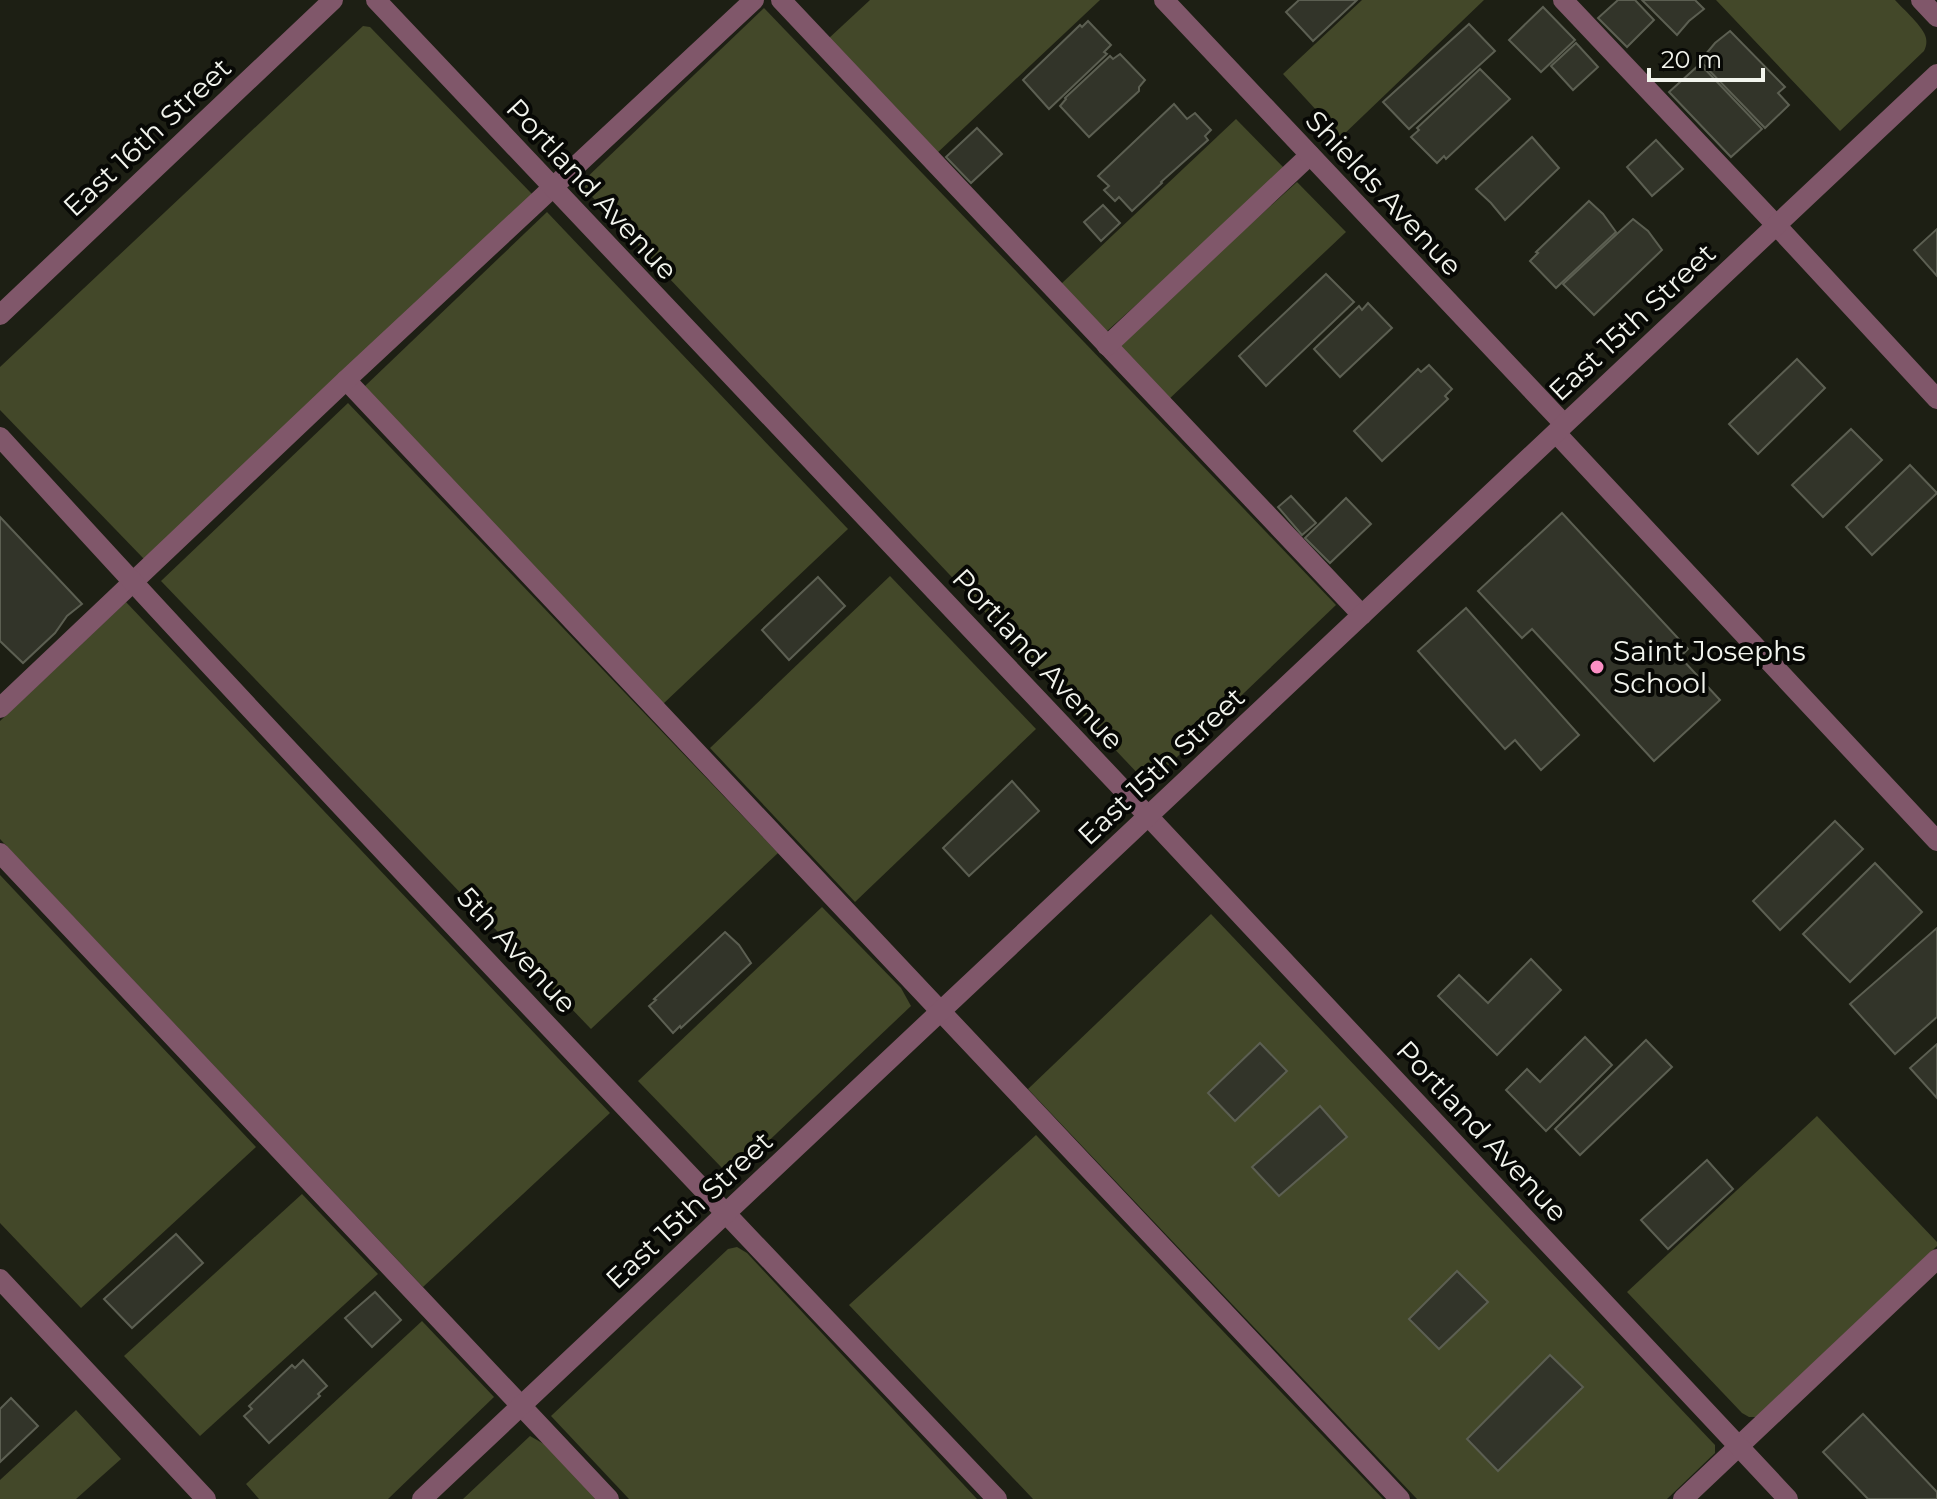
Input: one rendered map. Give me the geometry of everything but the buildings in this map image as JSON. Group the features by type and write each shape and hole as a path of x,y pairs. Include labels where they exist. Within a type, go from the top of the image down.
{"street":[{"name":"East 16th Street","path":"0,315 333,0"},
{"name":"Portland Avenue","path":"376,0 1148,816 1788,1499"},
{"path":"0,708 754,0"},
{"path":"781,0 1362,615"},
{"name":"Shields Avenue","path":"1164,0 1310,155 1937,841"},
{"path":"1921,0 1937,17"},
{"path":"1575,4 1937,399"},
{"name":"East 15th Street","path":"422,1499 1937,74"},
{"path":"1107,346 1310,155"},
{"path":"346,380 1400,1499"},
{"name":"5th Avenue","path":"0,437 133,583 997,1499"},
{"path":"0,853 609,1499"},
{"path":"1683,1499 1937,1259"},
{"path":"0,1279 206,1499"}],"green space":[{"path":"870,0 1100,0 935,155 828,39"},
{"path":"1362,0 1484,0 1341,137 1283,74"},
{"path":"1716,0 1895,0 1921,29 1926,45 1924,51 1840,131"},
{"path":"764,8 1336,605 1154,779 1142,778 580,184"},
{"path":"363,26 370,27 532,194 144,559 0,410 0,367"},
{"path":"1236,119 1286,170 1106,332 1061,284"},
{"path":"1297,182 1346,232 1167,401 1116,346"},
{"path":"547,212 848,529 663,704 364,387"},
{"path":"348,403 778,853 591,1029 161,581"},
{"path":"890,576 1036,729 855,902 710,748"},
{"path":"126,602 610,1113 423,1287 0,839 0,721"},
{"path":"0,875 256,1147 81,1308 0,1223"},
{"path":"822,907 901,988 911,1006 739,1169 723,1169 638,1081"},
{"path":"1211,914 1715,1445 1715,1453 1667,1499 1417,1499 1028,1089"},
{"path":"1817,1116 1937,1242 1937,1246 1756,1417 1749,1417 1627,1292"},
{"path":"1036,1135 1383,1499 1033,1499 849,1305"},
{"path":"302,1194 378,1274 200,1436 124,1356"},
{"path":"737,1247 747,1253 977,1499 629,1499 551,1416 728,1249"},
{"path":"422,1321 494,1397 388,1499 259,1499 246,1484"},
{"path":"76,1410 121,1459 76,1499 0,1499 0,1480"},
{"path":"530,1436 544,1444 598,1499 463,1499"}],"place":[{"name":"Saint Josephs School","path":"1597,667"}]}
